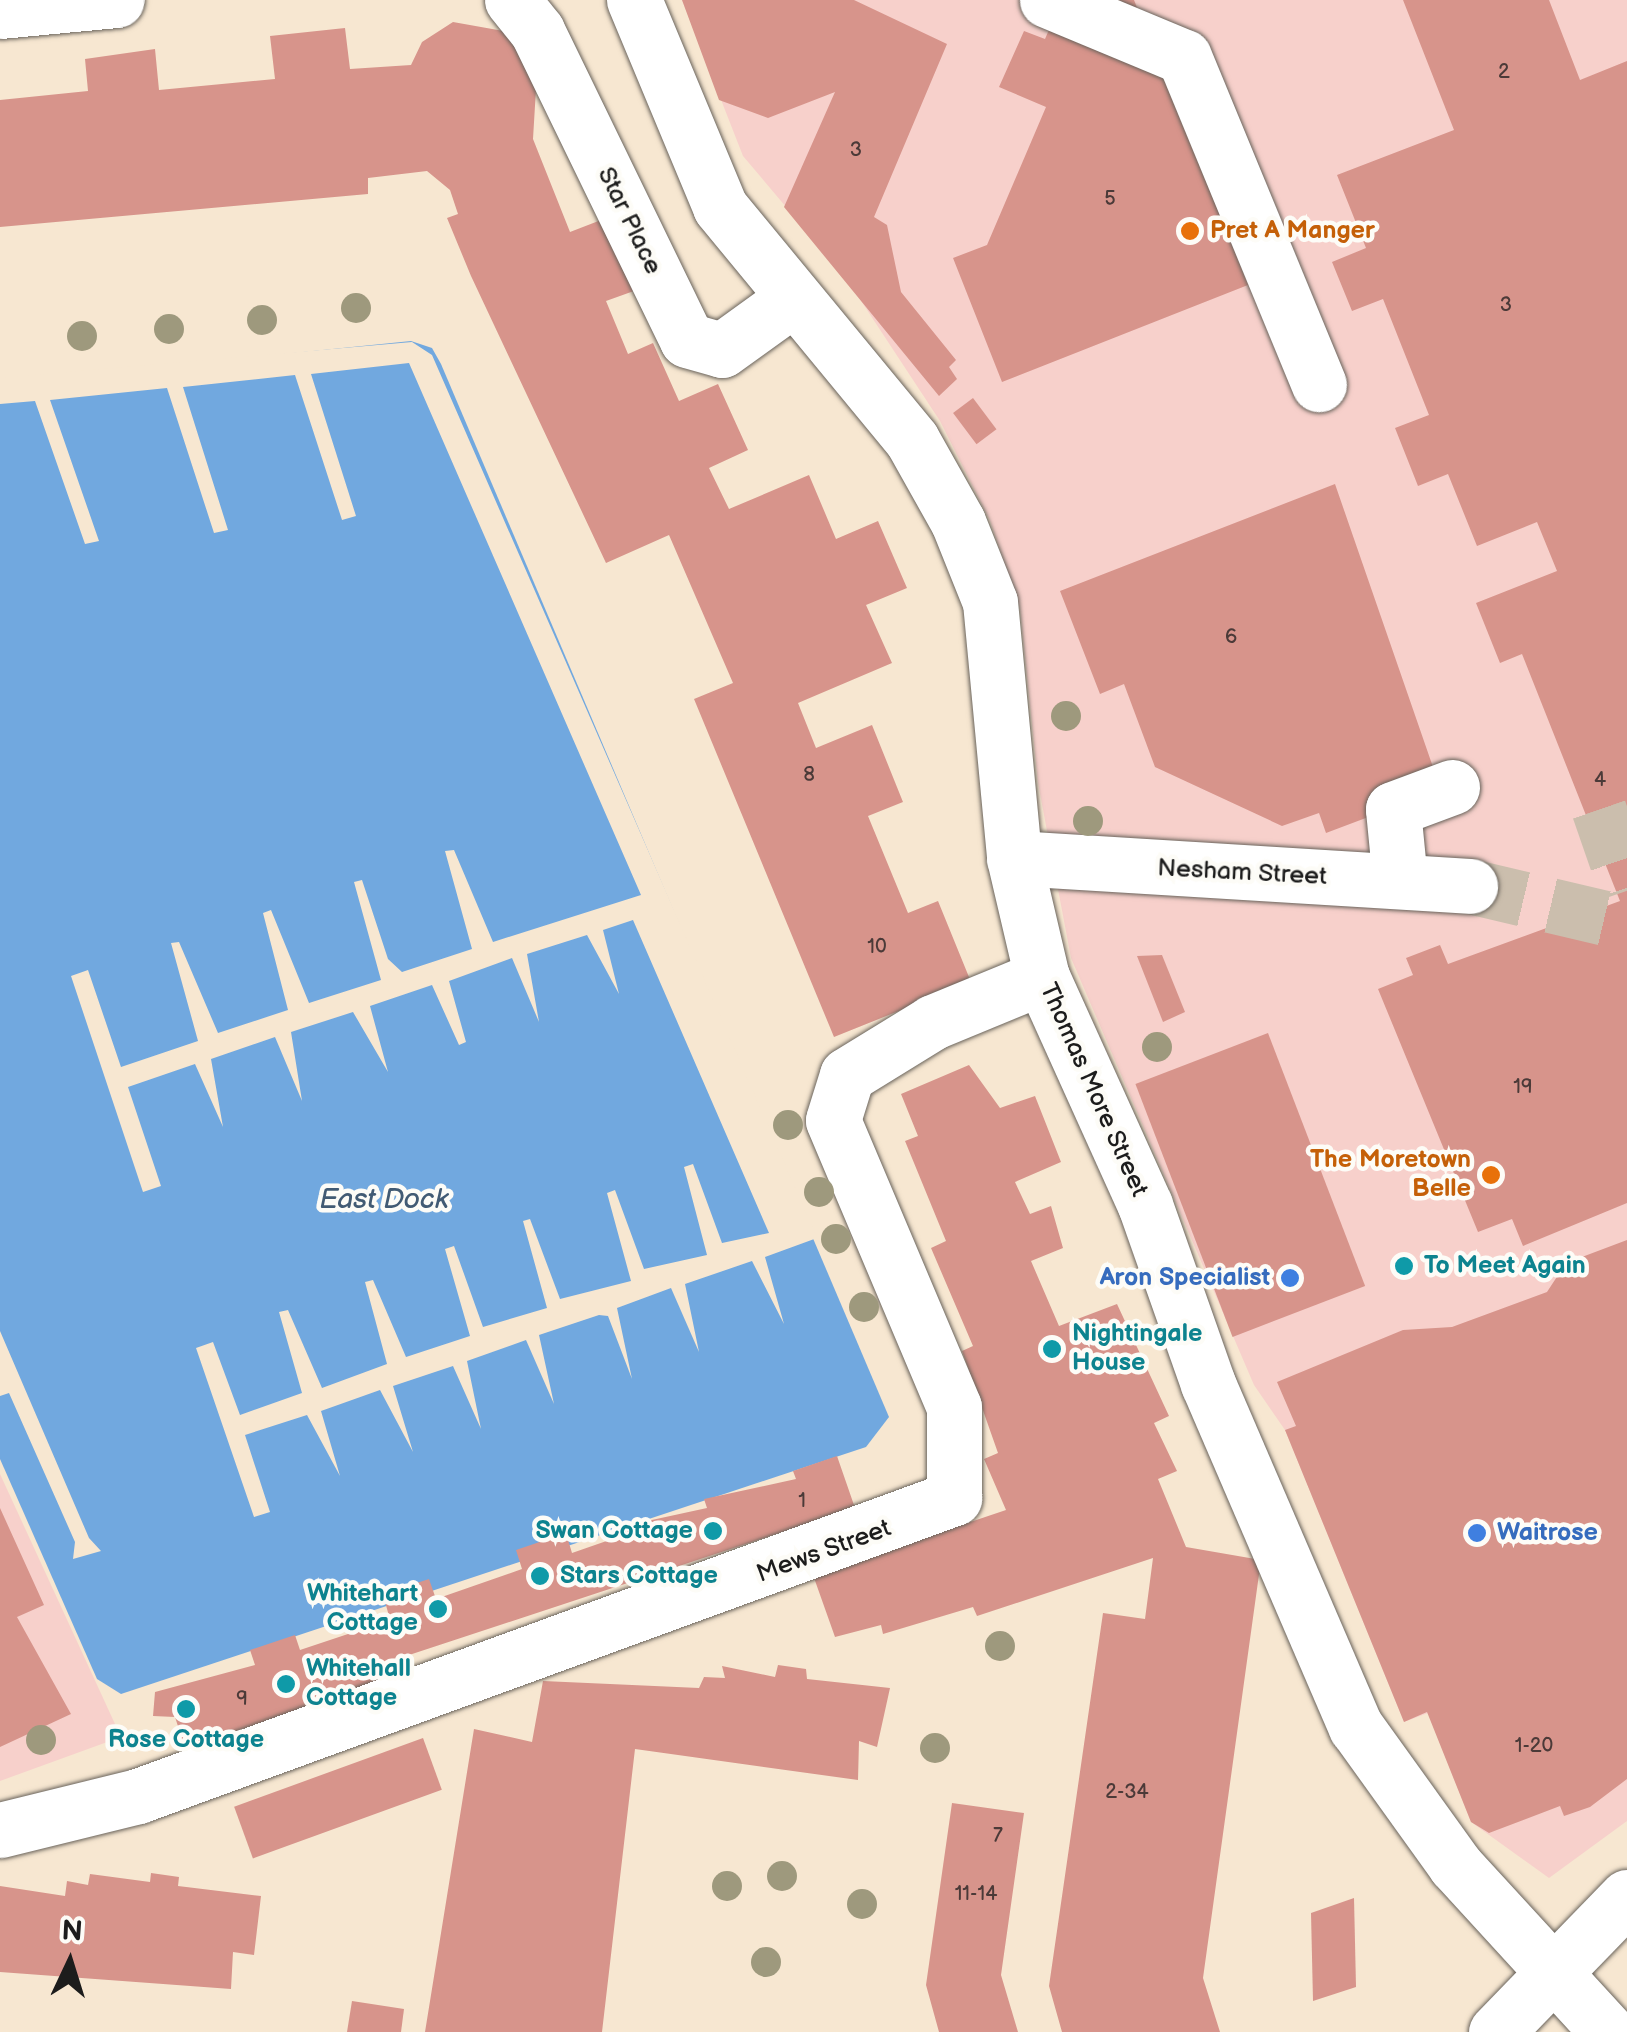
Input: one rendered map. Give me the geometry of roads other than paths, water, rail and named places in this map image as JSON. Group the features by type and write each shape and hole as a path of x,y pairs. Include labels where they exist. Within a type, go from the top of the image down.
{"street":[{"path":"0,11 116,0"},
{"name":"Star Place","path":"512,0 537,32 686,340 722,350 790,301"},
{"name":"Thomas More Street","path":"634,0 720,207 790,301 912,440 970,554 992,619 1014,858 1042,977 1145,1205 1208,1384 1356,1727 1455,1866 1555,1967 1608,2032"},
{"path":"1048,0 1184,56 1319,384"},
{"path":"1400,882 1393,809 1452,788"},
{"name":"Nesham Street","path":"1014,858 1470,886"},
{"name":"Mews Street","path":"0,1830 138,1796 954,1498 954,1407 833,1120 846,1075 933,1022 1042,977"},
{"path":"1496,2032 1627,1897"}],"water":[{"name":"East Dock","path":"411,341 432,348 441,364 889,1417 866,1447 121,1694 97,1679 0,1459 0,383"}],"tunnel":[{"path":"1599,809 1627,890"},
{"path":"1470,886 1627,923"}],"place":[{"name":"Pret A Manger","path":"1190,231"},
{"name":"The Moretown Belle","path":"1491,1175"},
{"name":"To Meet Again","path":"1404,1266"},
{"name":"Aron Specialist","path":"1290,1278"},
{"name":"Nightingale House","path":"1052,1349"},
{"name":"Swan Cottage","path":"713,1531"},
{"name":"Waitrose","path":"1477,1533"},
{"name":"Stars Cottage","path":"540,1576"},
{"name":"Whitehart Cottage","path":"438,1609"},
{"name":"Whitehall Cottage","path":"286,1684"},
{"name":"Rose Cottage","path":"186,1709"}]}
